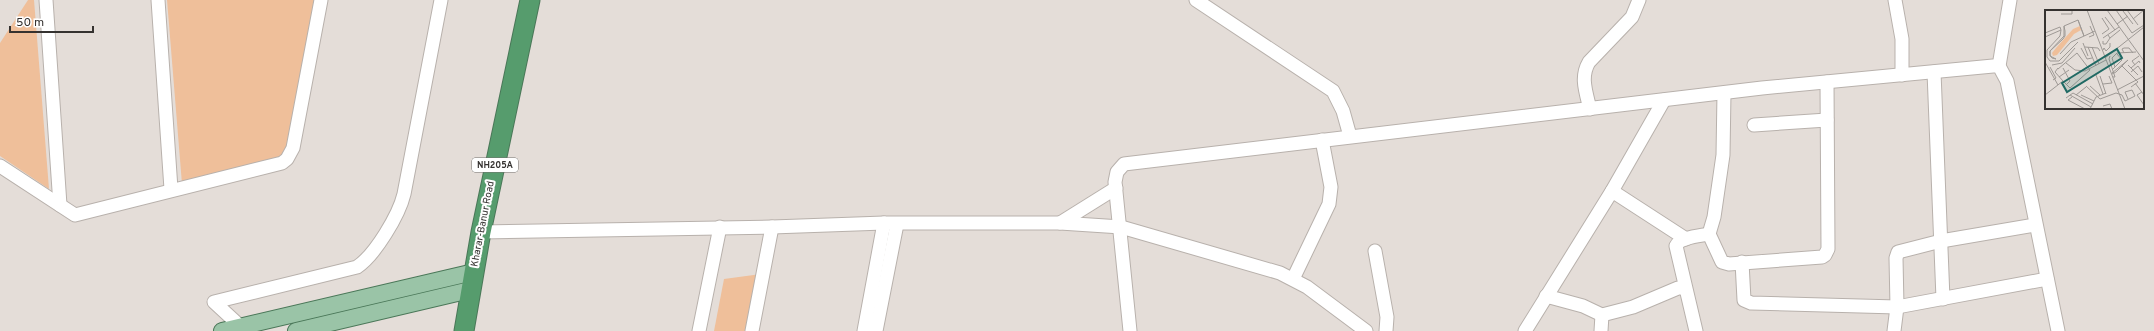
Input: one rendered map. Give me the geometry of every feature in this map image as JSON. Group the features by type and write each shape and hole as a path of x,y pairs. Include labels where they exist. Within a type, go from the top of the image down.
{"highway":[{"name":"Kharar-Banur Road","path":"464,331 481,232 530,0"}],"main road":[{"path":"222,331 240,326 472,281"},
{"path":"296,331 324,328 472,281"}],"street":[{"path":"46,0 60,205"},
{"path":"158,0 171,189"},
{"path":"0,166 75,215 171,189 282,163 287,159 293,148 321,0"},
{"path":"240,326 214,302 357,267 368,257 396,217 404,194 441,0"},
{"path":"1196,0 1334,92 1341,106 1350,136"},
{"path":"1590,109 1584,84 1586,67 1632,17 1639,0"},
{"path":"1895,0 1902,39 1902,76"},
{"path":"2010,0 1999,66 2005,76 2009,88 2035,225 2058,331"},
{"path":"1130,331 1116,176 1119,168 1130,162 1664,100 1827,82 1999,66"},
{"path":"1934,72 1943,299"},
{"path":"1724,94 1723,155 1710,234 1723,263 1822,257 1827,254 1827,82"},
{"path":"1525,331 1612,191 1664,100"},
{"path":"1754,124 1827,120"},
{"path":"1293,279 1329,204 1331,187 1322,140"},
{"path":"1060,223 1116,188"},
{"path":"1612,191 1686,239"},
{"path":"481,232 772,227 891,223 1060,223 1121,227 1251,264 1293,279 1307,287 1366,331"},
{"path":"864,331 891,223"},
{"path":"876,331 891,223"},
{"path":"1894,331 1897,307 1896,255 1901,250 1941,241 2035,225"},
{"path":"699,331 720,227"},
{"path":"752,331 772,227"},
{"path":"1696,331 1676,246 1679,242 1686,239 1710,234"},
{"path":"1375,251 1388,317 1386,331"},
{"path":"1742,262 1744,300 1748,303 1897,307 2047,280"},
{"path":"1546,296 1583,306 1602,314 1623,310 1678,288 1685,288"},
{"path":"1601,331 1602,314"}],"shaded area":[{"path":"28,0 34,0 49,189 0,156 0,43"},
{"path":"167,0 317,0 283,164 182,184"},
{"path":"761,274 750,331 714,331 724,279"}]}
